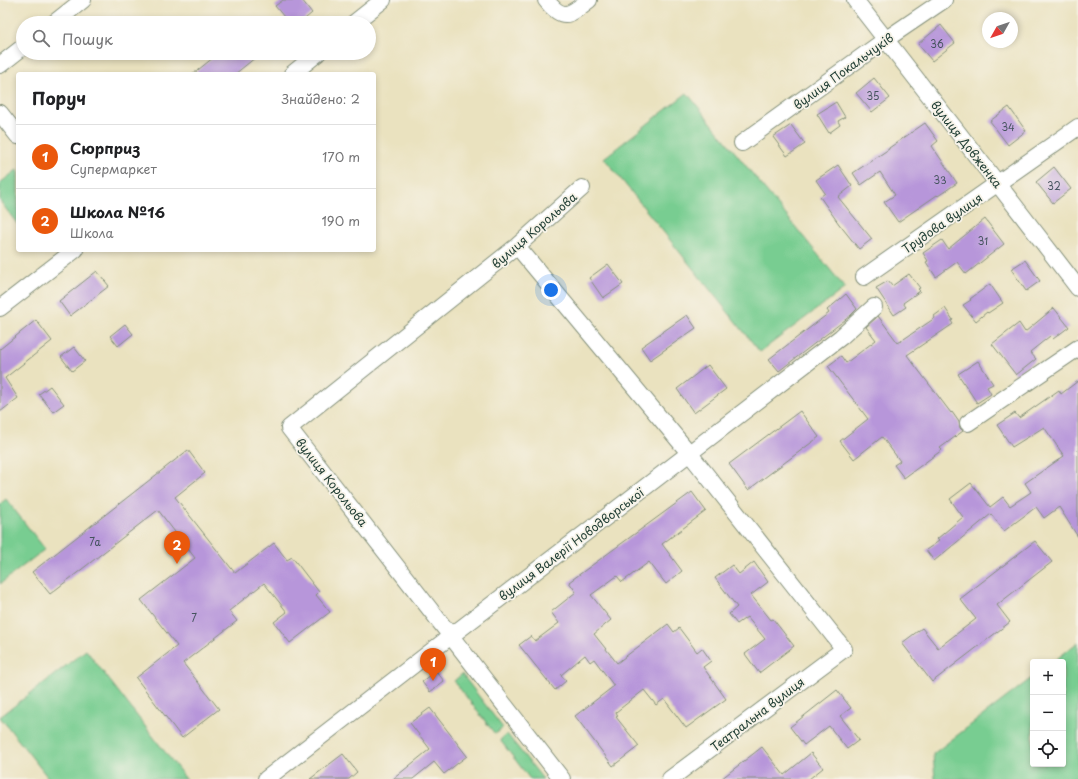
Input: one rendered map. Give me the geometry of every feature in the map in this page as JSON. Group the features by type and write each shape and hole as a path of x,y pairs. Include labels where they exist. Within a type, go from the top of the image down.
{"street":[{"path":"63,16 83,0"},
{"path":"363,16 383,0"},
{"path":"546,0 553,9 560,14 567,15 571,14 589,0"},
{"name":"вулиця Довженка","path":"855,0 1078,288"},
{"name":"вулиця Покальчуків","path":"742,143 885,40 944,0"},
{"path":"0,65 16,52"},
{"path":"294,72 309,60"},
{"path":"0,113 16,133"},
{"name":"Трудова вулиця","path":"864,277 1078,127"},
{"name":"вулиця Корольова","path":"562,779 289,428 517,246 582,188"},
{"path":"517,246 690,454"},
{"path":"0,308 72,252"},
{"name":"вулиця Валерії Новодворської","path":"266,779 841,337 874,307"},
{"path":"968,423 1078,348"},
{"name":"Театральна вулиця","path":"670,779 844,649 690,454"}],"green space":[{"path":"687,93 845,288 760,352 604,158"},
{"path":"16,171 16,222 0,201 0,183"},
{"path":"6,499 45,549 0,584 0,504"},
{"path":"1078,642 1078,779 935,779 933,754 1030,679 1030,767 1066,767 1066,659 1057,659"},
{"path":"86,650 186,779 49,779 0,717"},
{"path":"462,674 503,728 495,734 454,681"},
{"path":"507,734 543,779 530,779 500,740"}],"building":[{"path":"283,0 302,0 312,13 308,16 283,16 275,6"},
{"path":"941,25 955,43 932,61 918,44"},
{"path":"210,60 252,60 237,72 195,72"},
{"path":"874,78 890,98 872,112 856,93"},
{"path":"836,102 845,117 838,121 840,125 829,133 817,114"},
{"path":"1009,107 1026,131 1008,145 990,121"},
{"path":"925,123 938,141 932,146 957,183 898,222 884,202 895,195 880,172 861,185 853,173"},
{"path":"791,125 805,144 787,156 773,137"},
{"path":"838,165 852,186 838,197 872,239 859,249 820,197 825,193 816,180"},
{"path":"1054,167 1071,189 1053,203 1036,182"},
{"path":"985,219 1004,244 966,274 957,262 936,277 926,262 928,261 923,253 942,240 948,249"},
{"path":"1025,260 1040,281 1026,291 1011,269"},
{"path":"608,264 623,284 603,298 589,278"},
{"path":"97,271 109,286 70,316 59,301"},
{"path":"909,274 920,288 918,289 920,291 903,303 906,307 894,315 876,288 888,281 892,286"},
{"path":"990,284 1003,303 988,313 987,312 976,321 963,305"},
{"path":"846,294 857,309 779,371 769,359 829,313 827,310"},
{"path":"945,308 953,320 951,321 953,324 907,355 951,413 952,412 963,431 940,448 942,450 904,478 894,465 900,461 882,437 854,459 840,441 868,419 828,366 841,356 846,363 876,340 866,327 878,316 898,343 935,318 934,316"},
{"path":"1054,308 1069,327 1053,339 1050,336 1030,352 1036,359 1016,375 992,344 1019,323 1025,332"},
{"path":"687,315 696,328 650,360 641,347"},
{"path":"36,320 52,341 5,378 18,398 0,412 0,349"},
{"path":"125,324 133,334 118,346 110,336"},
{"path":"74,347 85,361 72,371 61,357"},
{"path":"978,361 993,384 987,387 991,394 977,403 958,374"},
{"path":"708,365 726,389 694,413 677,389"},
{"path":"1078,381 1078,537 1059,507 1044,518 1036,507 1004,531 991,514 934,561 926,550 939,541 937,539 963,517 950,499 971,483 990,507 1003,497 1010,506 1031,492 1025,483 1064,456 1044,427 1012,447 997,425 1015,413 1019,418 1059,390 1061,394"},
{"path":"50,386 64,404 53,412 39,394"},
{"path":"800,411 819,437 748,490 729,464"},
{"path":"188,450 205,473 175,497 235,573 274,543 287,560 292,557 319,592 316,595 330,612 290,643 274,622 287,612 264,583 229,611 237,621 183,663 219,709 182,738 136,678 177,646 141,600 195,558 158,510 50,594 32,572"},
{"path":"692,492 706,511 662,544 682,571 666,584 649,562 622,582 617,576 591,595 611,620 594,634 617,663 668,624 674,632 679,628 697,652 702,648 711,661 703,667 726,699 686,728 664,699 656,705 644,690 616,712 618,716 616,717 639,746 613,766 575,716 614,686 594,659 590,662 585,655 561,675 566,681 555,690 519,645 531,636 535,641 559,623 551,612 576,592 569,582"},
{"path":"1035,541 1052,562 997,605 1010,622 932,682 902,643 922,628 938,648 976,619 960,599"},
{"path":"754,562 768,582 751,595 771,620 773,619 794,646 759,673 745,654 765,639 747,617 737,624 729,614 737,607 715,578 732,565 739,574"},
{"path":"436,671 444,681 430,692 422,682"},
{"path":"837,690 851,708 840,716 859,740 847,749 829,726 804,745 790,727"},
{"path":"430,708 467,756 444,774 434,762 413,779 393,779 430,749 410,723"},
{"path":"762,747 784,775 811,753 823,768 809,779 721,779"},
{"path":"343,754 357,772 349,779 310,779"}],"place":[{"name":"Школа №16","path":"177,564"},
{"name":"Сюрприз","path":"433,681"}]}
